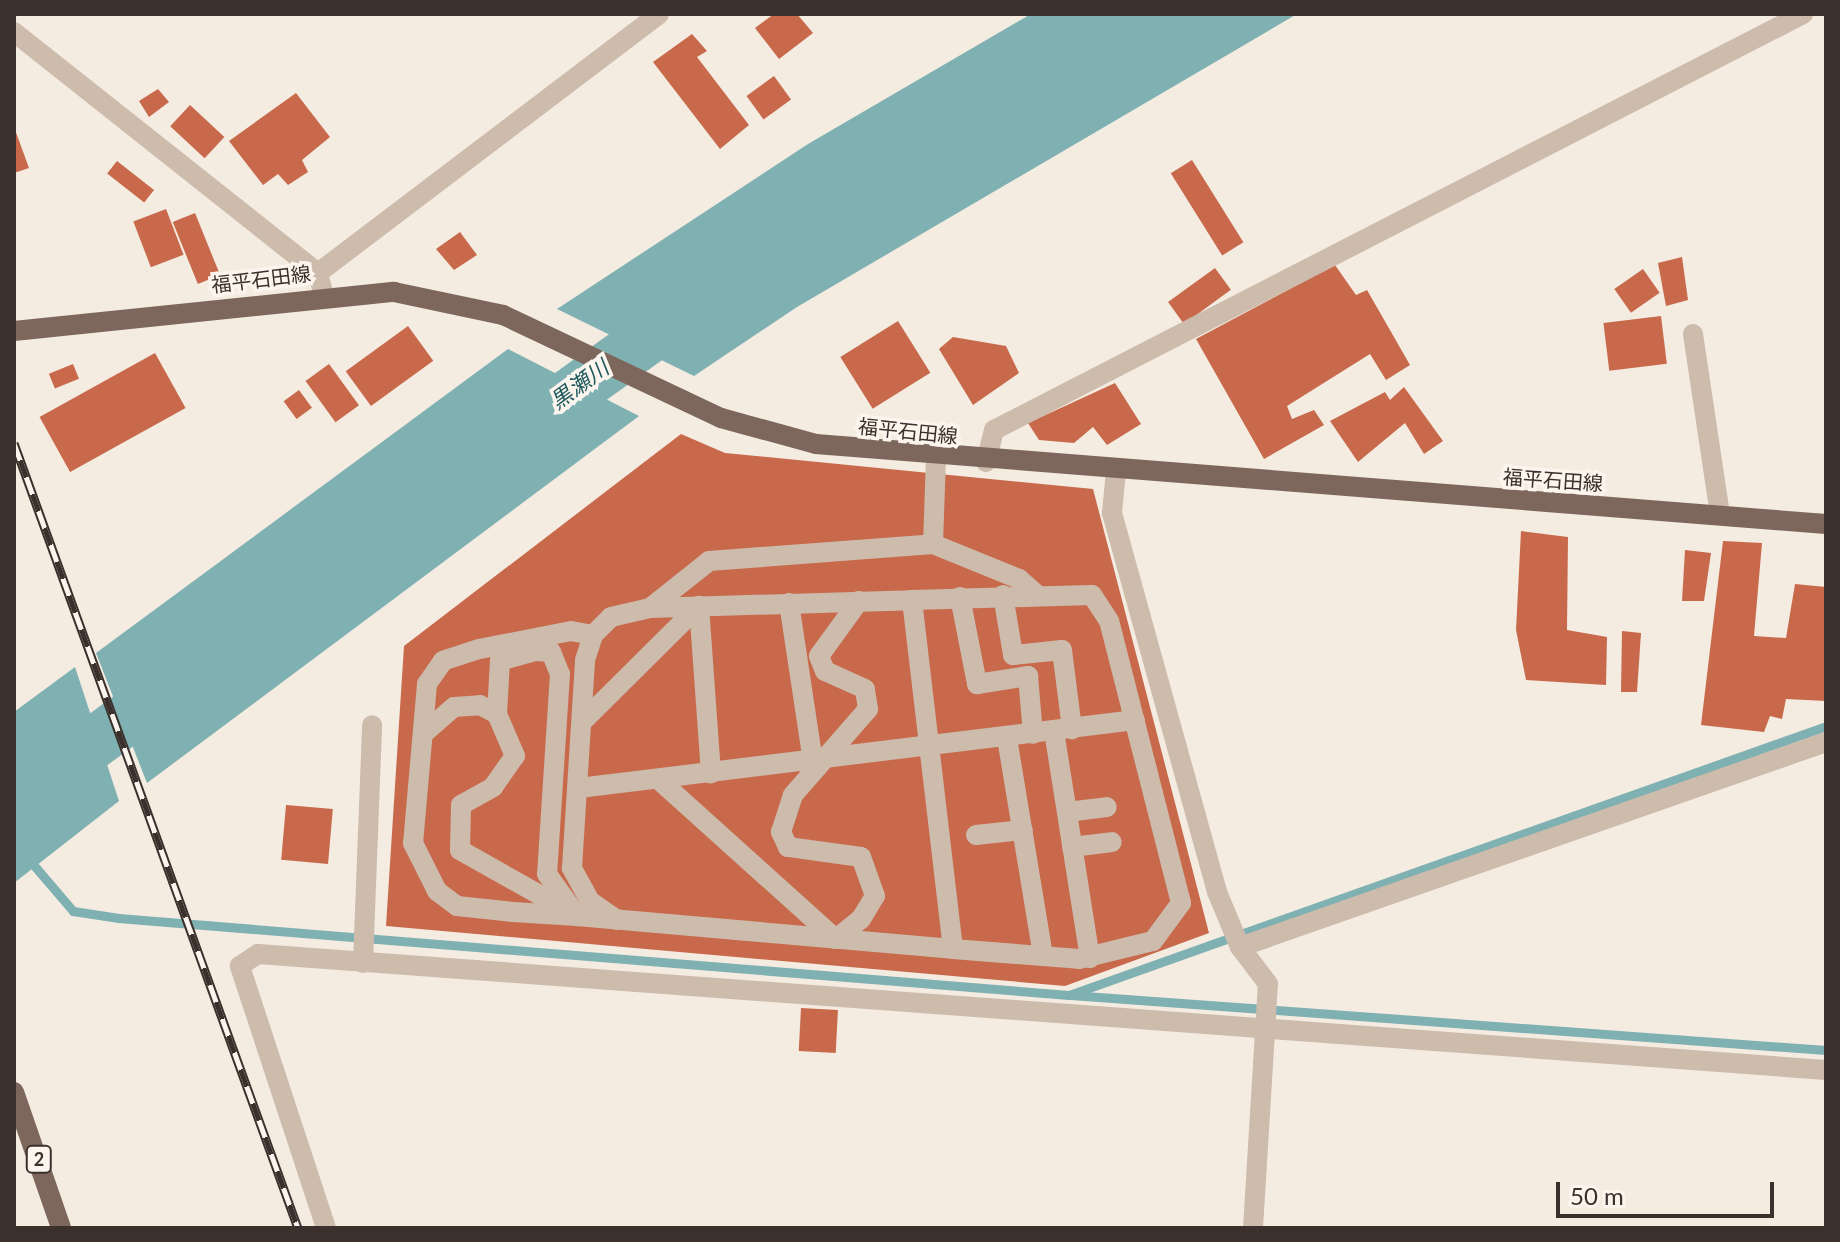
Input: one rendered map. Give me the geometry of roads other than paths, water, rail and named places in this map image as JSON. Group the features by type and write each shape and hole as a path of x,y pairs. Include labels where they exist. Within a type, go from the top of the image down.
{"main road":[{"name":"福平石田線","path":"14,331 324,296 394,292 503,315 721,418 816,444 936,459 1826,524"},
{"name":"2","path":"14,1092 61,1228"}],"street":[{"path":"318,273 659,14"},
{"path":"986,462 994,430 1803,14"},
{"path":"14,32 318,273 324,296"},
{"path":"1693,334 1720,515"},
{"path":"933,544 936,459"},
{"path":"1116,470 1112,513 1217,892 1240,947 1268,984 1269,1030 1253,1228"},
{"path":"650,608 709,561 933,544 1019,579 1035,593"},
{"path":"593,635 571,631 443,661 427,684 413,843 437,891 457,906 577,916 617,920 953,949 1090,958 1153,941 1181,903 1109,621 1092,595 1035,593 650,608 611,617 593,635 582,722 572,868 590,901 617,920"},
{"path":"1003,595 1013,655 1062,650 1067,812 1090,958"},
{"path":"960,597 977,684 1028,676 1033,734"},
{"path":"912,600 953,949"},
{"path":"836,939 875,896 871,873 861,857 843,851 788,847 781,832 793,795 868,709 865,689 825,671 819,656 859,601"},
{"path":"789,603 822,761"},
{"path":"582,722 699,606"},
{"path":"699,606 711,774"},
{"path":"497,714 500,661 551,652 560,674 547,874 577,916"},
{"path":"423,734 454,707 480,705 497,714 511,732 515,756 493,787 461,805 460,850 577,916"},
{"path":"579,788 929,749 1135,720"},
{"path":"363,963 368,899 372,725"},
{"path":"1007,738 1043,956"},
{"path":"1240,947 1826,742"},
{"path":"658,779 836,939"},
{"path":"1067,812 1107,807"},
{"path":"976,835 1023,830"},
{"path":"1072,847 1112,842"},
{"path":"326,1228 240,966 258,954 1826,1070"}],"water":[{"path":"1031,14 1297,14 797,307 694,376 557,309 808,144"},
{"path":"508,349 639,416 147,783 96,653"},
{"path":"75,667 119,801 14,883 14,712"}],"waterway":[{"name":"黒瀬川","path":"523,428 690,308"},
{"name":"黒瀬川","path":"14,801 180,680"},
{"path":"14,842 73,911 118,918 1069,995 1826,726"},
{"path":"1071,995 1826,1050"}],"railway":[{"path":"14,443 298,1228"}]}
